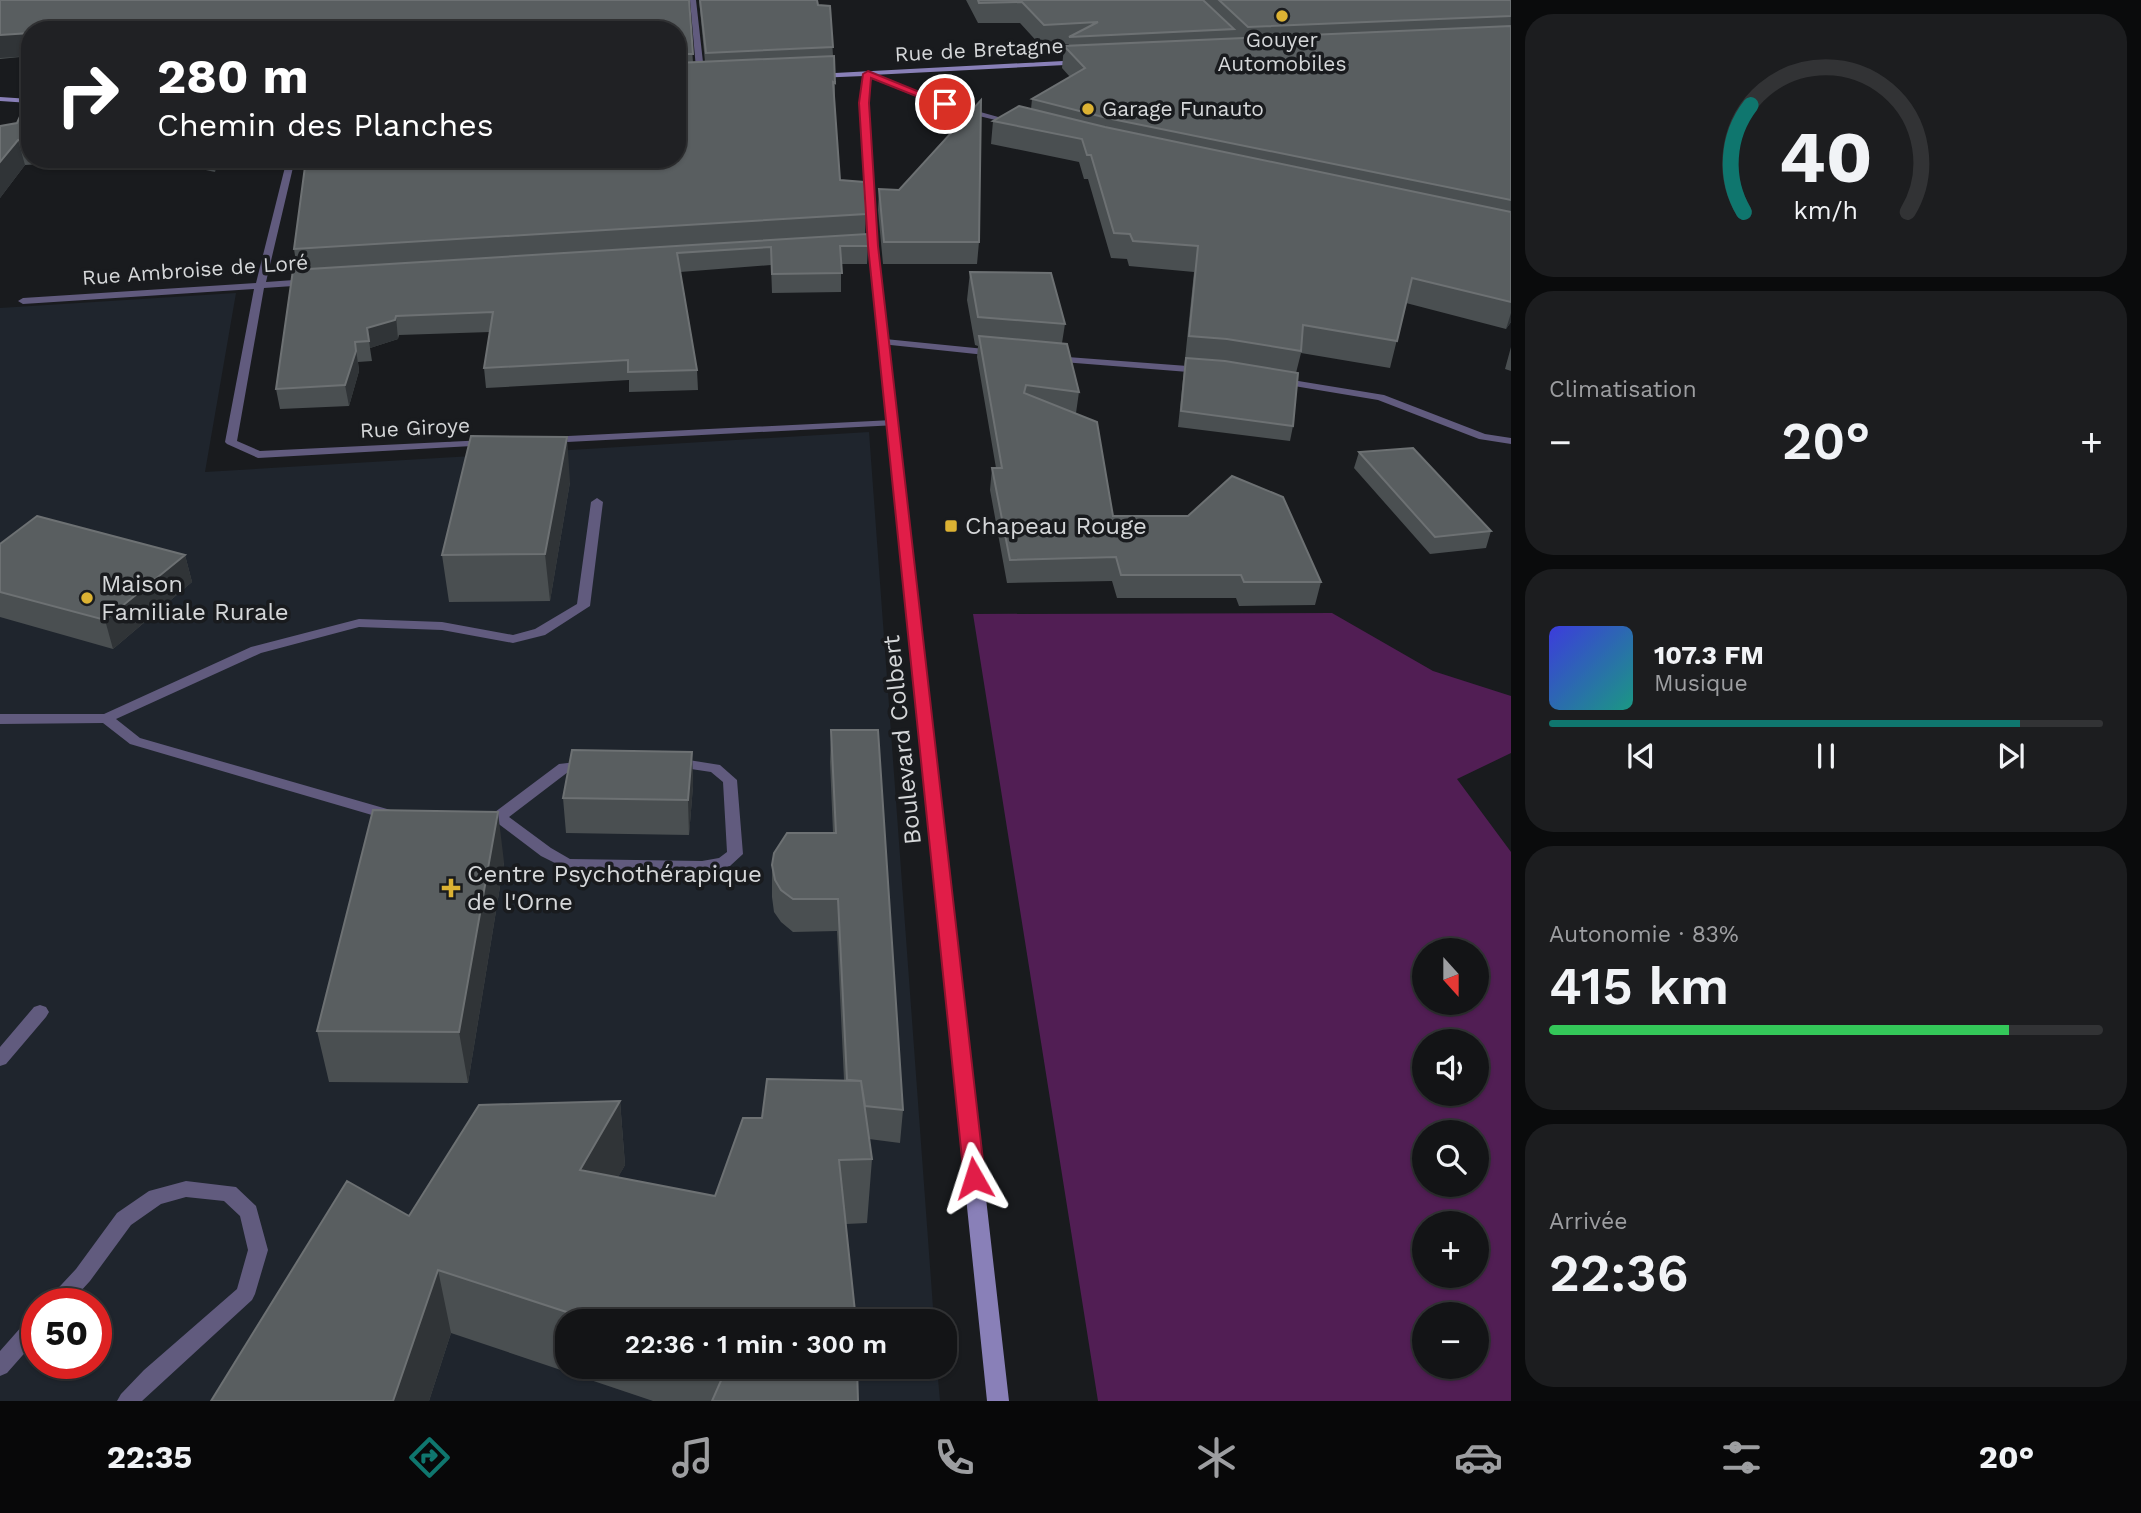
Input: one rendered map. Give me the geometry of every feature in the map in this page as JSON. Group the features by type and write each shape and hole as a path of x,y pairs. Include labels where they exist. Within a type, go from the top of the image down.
{"main road":[{"name":"Rue de Bretagne","path":"810,76 1089,62"},
{"name":"Boulevard Colbert","path":"868,74 864,103 868,247 885,342 998,1401"},
{"path":"689,82 715,81"},
{"path":"0,99 21,100"}],"street":[{"path":"693,0 697,66 701,82"},
{"path":"868,74 945,104 1024,125"},
{"name":"Rue Giroye","path":"289,168 260,285 231,442 258,455 495,443"},
{"name":"Rue Ambroise de Loré","path":"23,301 314,281"},
{"path":"885,342 1009,355"},
{"path":"1048,358 1209,370"},
{"path":"1261,378 1380,397 1482,438 1511,442"},
{"path":"537,441 893,423"},
{"path":"0,719 106,718 256,650 359,623 442,626 513,639 540,632 583,606 597,502"},
{"path":"106,718 135,741 404,820"},
{"path":"499,817 545,852 567,864 702,867 724,862 735,854 730,780 716,768 687,763 660,763"},
{"path":"458,818 499,817 564,767 595,765"},
{"path":"0,1059 40,1012"},
{"path":"71,1288 124,1219 156,1198 186,1189 229,1193 250,1212 258,1250 244,1294 128,1401"},
{"path":"0,1366 21,1342"}],"shaded area":[{"name":"Centre Psychothérapique de l'Orne","path":"236,293 205,472 869,432 933,1309 555,1309 555,1379 938,1379 940,1401 0,1401 0,308"},
{"path":"1332,613 1433,671 1511,696 1511,753 1457,779 1511,852 1511,1401 1098,1401 973,614"}],"building":[{"path":"0,0 689,0 693,54 686,54 686,21 21,21 21,34 0,35"},
{"path":"700,0 817,0 818,5 830,6 833,47 706,53"},
{"path":"978,0 1203,0 1234,29 1069,37 1098,22 1044,25 1022,2 979,3"},
{"path":"1219,0 1511,0 1511,16 1248,27"},
{"path":"1511,26 1511,200 1107,118 1032,99 1085,68 1064,46"},
{"path":"834,56 835,83 833,82 840,180 864,182 866,214 294,249 305,168 686,168 686,63"},
{"path":"981,100 979,242 884,242 879,189 899,190"},
{"path":"1019,106 1105,127 1511,212 1511,302 1412,278 1397,341 1303,325 1301,351 1189,336 1198,246 1133,241 1130,234 1114,233 1091,155 1087,155 1082,139 993,121"},
{"path":"21,114 21,140 0,162 0,126 17,123"},
{"path":"867,234 868,246 840,246 842,273 772,274 771,247 677,253 697,370 628,372 628,360 484,368 493,312 396,316 395,320 367,328 369,341 355,342 356,351 345,385 276,389 293,270"},
{"path":"970,272 1051,273 1065,324 978,317"},
{"path":"979,336 1067,344 1079,392 1026,385 1024,393 1097,422 1113,516 1188,516 1232,476 1283,497 1321,582 1244,582 1241,575 1121,575 1116,557 1010,560 992,468 1002,468"},
{"path":"1186,358 1225,361 1298,373 1293,426 1181,411"},
{"path":"471,436 567,437 545,554 442,555"},
{"path":"1413,448 1491,531 1435,537 1359,452"},
{"path":"37,516 185,555 105,620 0,592 0,544"},
{"path":"831,730 878,730 903,1110 865,1106 861,1081 847,1080 838,899 793,899 781,890 775,880 772,865 774,853 787,833 836,833"},
{"path":"572,750 692,752 688,800 563,798"},
{"path":"373,810 498,812 459,1032 317,1031"},
{"path":"767,1079 861,1081 872,1159 839,1160 855,1309 557,1309 438,1270 393,1401 211,1401 347,1181 409,1216 479,1105 620,1101 580,1170 715,1196 743,1118 762,1118"},
{"path":"722,1379 857,1379 858,1401 712,1401"}],"place":[{"name":"Gouyer Automobiles","path":"1282,16"},
{"name":"Garage Funauto","path":"1088,109"},
{"name":"Chapeau Rouge","path":"951,526"},
{"name":"Maison Familiale Rurale","path":"87,598"},
{"name":"Centre Psychothérapique de l'Orne","path":"451,888"}],"route":[{"path":"945,104 868,74 864,103 873,246 974,1178"}]}
